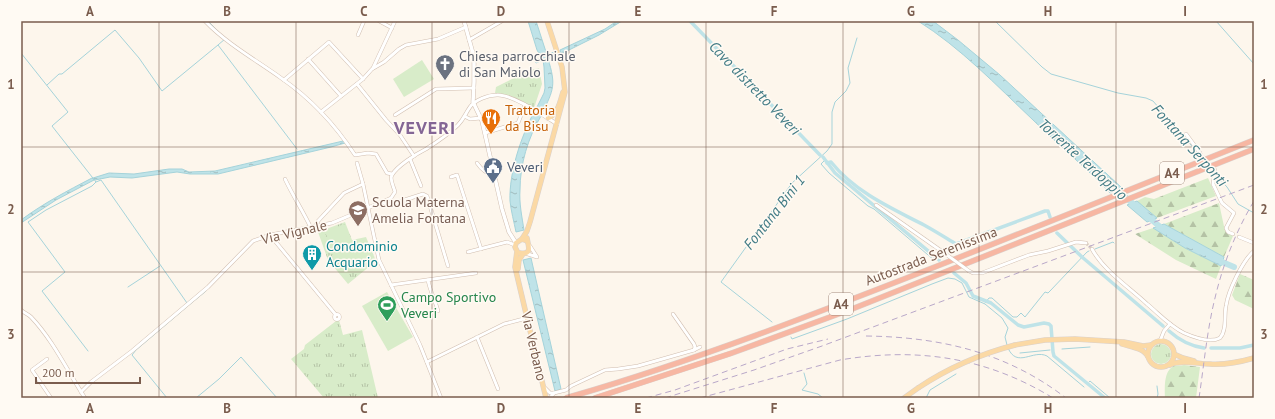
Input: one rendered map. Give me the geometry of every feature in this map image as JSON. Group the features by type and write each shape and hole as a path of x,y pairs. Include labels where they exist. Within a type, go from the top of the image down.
{"highway":[{"name":"Autostrada Serenissima","path":"569,397 614,384 782,326 1105,201 1254,140"},
{"name":"Autostrada Serenissima","path":"595,398 732,352 852,309 1254,149"}],"main road":[{"path":"525,240 530,246 529,250 524,254 516,251 515,244 525,240 528,231 558,124 565,92 562,67 547,21"},
{"path":"548,118 554,116 556,112 564,84"},
{"name":"Via Verbano","path":"516,251 515,267 544,387 545,397"},
{"name":"Via Verbano","path":"522,294 518,266 519,260 524,254"},
{"path":"904,398 948,370 975,358 1015,345 1052,339 1086,339 1143,346 1151,345 1160,341 1168,343 1171,346 1174,354 1170,365"},
{"path":"1114,342 1145,352 1150,362 1157,367 1166,367 1178,362 1202,364 1226,363 1254,358"},
{"path":"1148,358 1151,345"},
{"path":"1174,354 1202,364"}],"street":[{"path":"205,21 224,39 284,80 321,112 355,155 368,153 376,154 387,172 392,174 414,156 457,126 466,117 470,106 489,96 498,95 509,98 542,114 558,124"},
{"path":"358,35 364,21"},
{"path":"379,21 392,28"},
{"path":"321,112 363,79 372,69 395,21"},
{"path":"464,21 474,57 474,103 481,118 507,226 515,244"},
{"path":"469,40 502,21"},
{"path":"372,69 384,62 399,49 438,39 466,27"},
{"path":"284,80 329,42 363,79"},
{"path":"308,59 341,96"},
{"path":"357,84 400,135 414,156"},
{"path":"395,115 436,89 474,88"},
{"path":"485,133 518,123 525,105"},
{"path":"466,117 470,119 481,118"},
{"path":"1186,134 1200,153"},
{"path":"410,159 421,186"},
{"path":"357,163 369,209 379,260 420,344 442,398"},
{"path":"477,163 481,168 495,176"},
{"path":"1215,172 1212,181 1213,184 1222,203 1234,213 1226,228 1228,232 1232,234"},
{"name":"Via Vignale","path":"81,392 91,382 132,351 212,284 252,241 270,235 332,223 369,209 391,198 395,192 390,178 392,174"},
{"path":"451,177 457,175 481,249"},
{"path":"285,180 294,199 299,203 313,227 344,193 363,184"},
{"path":"382,202 389,205 423,194 427,196 448,266"},
{"path":"876,205 973,273 982,273 1023,256 1048,251 1072,243 1086,243"},
{"path":"270,235 336,315"},
{"path":"1239,237 1254,243"},
{"path":"468,252 507,242 515,244"},
{"path":"524,254 537,257 530,246"},
{"path":"1092,249 1104,266 1170,324 1184,333 1198,338 1212,340 1220,338 1223,333 1226,300 1245,261 1254,251"},
{"path":"391,285 476,273"},
{"path":"428,280 430,292 438,311"},
{"path":"21,310 35,321 60,357 83,397"},
{"path":"673,314 694,344 694,350"},
{"path":"427,362 504,324 527,318"},
{"path":"1160,341 1164,331 1170,324"},
{"path":"477,337 498,389"},
{"path":"544,387 548,392 554,393 564,391 571,386 605,370 638,366 700,347"},
{"path":"47,360 32,370 51,398"},
{"path":"564,391 569,397"},
{"path":"550,398 554,393"}],"green space":[{"path":"422,60 434,79 404,97 393,79"},
{"path":"539,68 542,84 534,108 511,96 495,93 496,87 530,70"},
{"path":"1208,178 1216,196 1157,218 1137,201 1145,197 1154,199"},
{"path":"1219,203 1225,231 1233,236 1224,257 1164,224"},
{"path":"345,222 352,240 366,237 376,261 348,284 328,260 318,232"},
{"path":"344,224 358,257 339,266 325,232"},
{"path":"1153,228 1185,248 1221,266 1216,279 1176,260 1135,234"},
{"path":"1240,274 1254,280 1254,309 1235,300 1232,295"},
{"name":"Campo Sportivo Veveri","path":"387,292 413,337 388,351 362,306"},
{"path":"339,320 343,335 362,330 378,398 324,398 291,359 304,349 305,345"},
{"path":"1157,344 1165,344 1171,350 1171,358 1165,364 1157,364 1151,358 1151,350"},
{"path":"1184,365 1200,367 1196,398 1165,398 1165,380 1170,368"}],"water":[{"path":"528,21 536,21 547,55 554,52 556,55 548,59 553,81 549,98 542,113 536,109 545,88 543,60 536,63 535,61 541,57 537,50"},
{"path":"617,21 622,21 599,35 561,54 560,50 605,29"},
{"path":"918,21 933,21 958,40 1000,75 1122,188 1110,193 964,55"},
{"path":"534,112 541,116 529,142 523,161 520,180 520,200 524,230 516,232 510,201 510,190 520,144"},
{"path":"343,141 345,143 218,174 190,174 177,172 132,178 110,177 95,180 93,178 109,173 134,174 169,169 182,169 189,172 215,171"},
{"path":"92,178 94,180 56,200 21,223 21,220 38,208"},
{"path":"1137,201 1157,218 1147,222 1127,205"},
{"path":"1164,224 1224,257 1221,266 1185,248 1153,228"},
{"path":"531,258 561,389 555,391 523,260"}],"waterway":[{"path":"208,21 220,33"},
{"name":"Cavo distretto Veveri","path":"690,21 820,155"},
{"name":"Fontana Serponti","path":"995,21 1051,74 1118,93 1146,98 1153,101 1203,159"},
{"path":"1216,21 1254,64"},
{"path":"47,85 115,30 139,58 162,91 218,45 297,149"},
{"name":"Fontana Bini 1","path":"772,322 721,282 792,183 827,151 832,144 832,112 835,102 846,91 850,83 848,68 857,38"},
{"path":"218,45 225,39"},
{"path":"21,53 68,112 52,126 96,182 92,186 46,210 28,222 65,272 42,291 88,351"},
{"name":"Cavo distretto Veveri","path":"823,157 835,173 939,260"},
{"name":"Cavo distretto Veveri","path":"825,160 821,164 829,173 934,260"},
{"path":"827,163 831,162 841,173 862,191 886,206 928,227 956,244 1045,211 1048,211 1050,217"},
{"name":"Fontana Serponti","path":"1215,174 1227,187 1238,204 1254,213"},
{"path":"96,182 101,180 187,303"},
{"name":"Torrente Terdoppio","path":"1111,185 1138,208"},
{"name":"Torrente Terdoppio","path":"1146,215 1165,231"},
{"path":"1057,233 1082,257 1163,326"},
{"path":"1095,249 1113,242 1114,243"},
{"path":"985,303 989,298 992,298 1013,317 1017,317 1021,313 1025,317 1045,292 1048,293 1089,251"},
{"name":"Torrente Terdoppio","path":"1215,259 1234,267"},
{"path":"128,287 160,266"},
{"path":"954,273 966,283 973,296 991,303 1018,325 1024,327 1044,323 1049,324 1051,326 1054,356 1105,398"},
{"path":"791,337 792,339 847,319 948,278 955,279 962,283 969,297 985,304 1002,318 1008,328 1005,337 1007,345"},
{"path":"189,305 206,291"},
{"path":"167,398 132,355 189,305"},
{"path":"1169,331 1185,342 1204,348"},
{"path":"1211,348 1240,348 1254,345"},
{"name":"Cavo distretto Veveri","path":"1062,349 1090,347"},
{"path":"1008,348 1016,357 1021,358 1036,355 1047,356 1084,387"},
{"name":"Cavo distretto Veveri","path":"1020,353 1050,350"},
{"path":"196,398 219,379 241,357 277,398"},
{"name":"Fontana Bini 1","path":"804,373 807,384 802,390 818,394 823,398"},
{"name":"Cavo distretto Veveri","path":"926,398 930,390 956,374"},
{"path":"1089,382 1090,381 1110,398"},
{"path":"1157,386 1157,398"}],"tunnel":[{"path":"1200,153 1215,170"},
{"path":"1086,243 1092,249"}],"railway":[{"path":"665,398 754,370 822,346 1254,185"},
{"path":"1199,398 1212,310 1218,285 1236,236 1254,201"},
{"path":"866,336 920,340 971,350 996,358 1020,369 1043,382 1066,398"},
{"path":"646,398 675,390 787,349 828,339"},
{"path":"700,398 840,360 869,356 896,355 950,359 976,365 1002,373 1028,384 1053,398"}],"place":[{"name":"Chiesa parrocchiale di San Maiolo","path":"445,81"},
{"name":"Trattoria da Bisu","path":"491,135"},
{"name":"Veveri","path":"493,184"},
{"name":"Scuola Materna Amelia Fontana","path":"358,227"},
{"name":"Condominio Acquario","path":"312,271"},
{"name":"Campo Sportivo Veveri","path":"387,322"}],"district":[{"name":"VEVERI","path":"425,127"}]}
